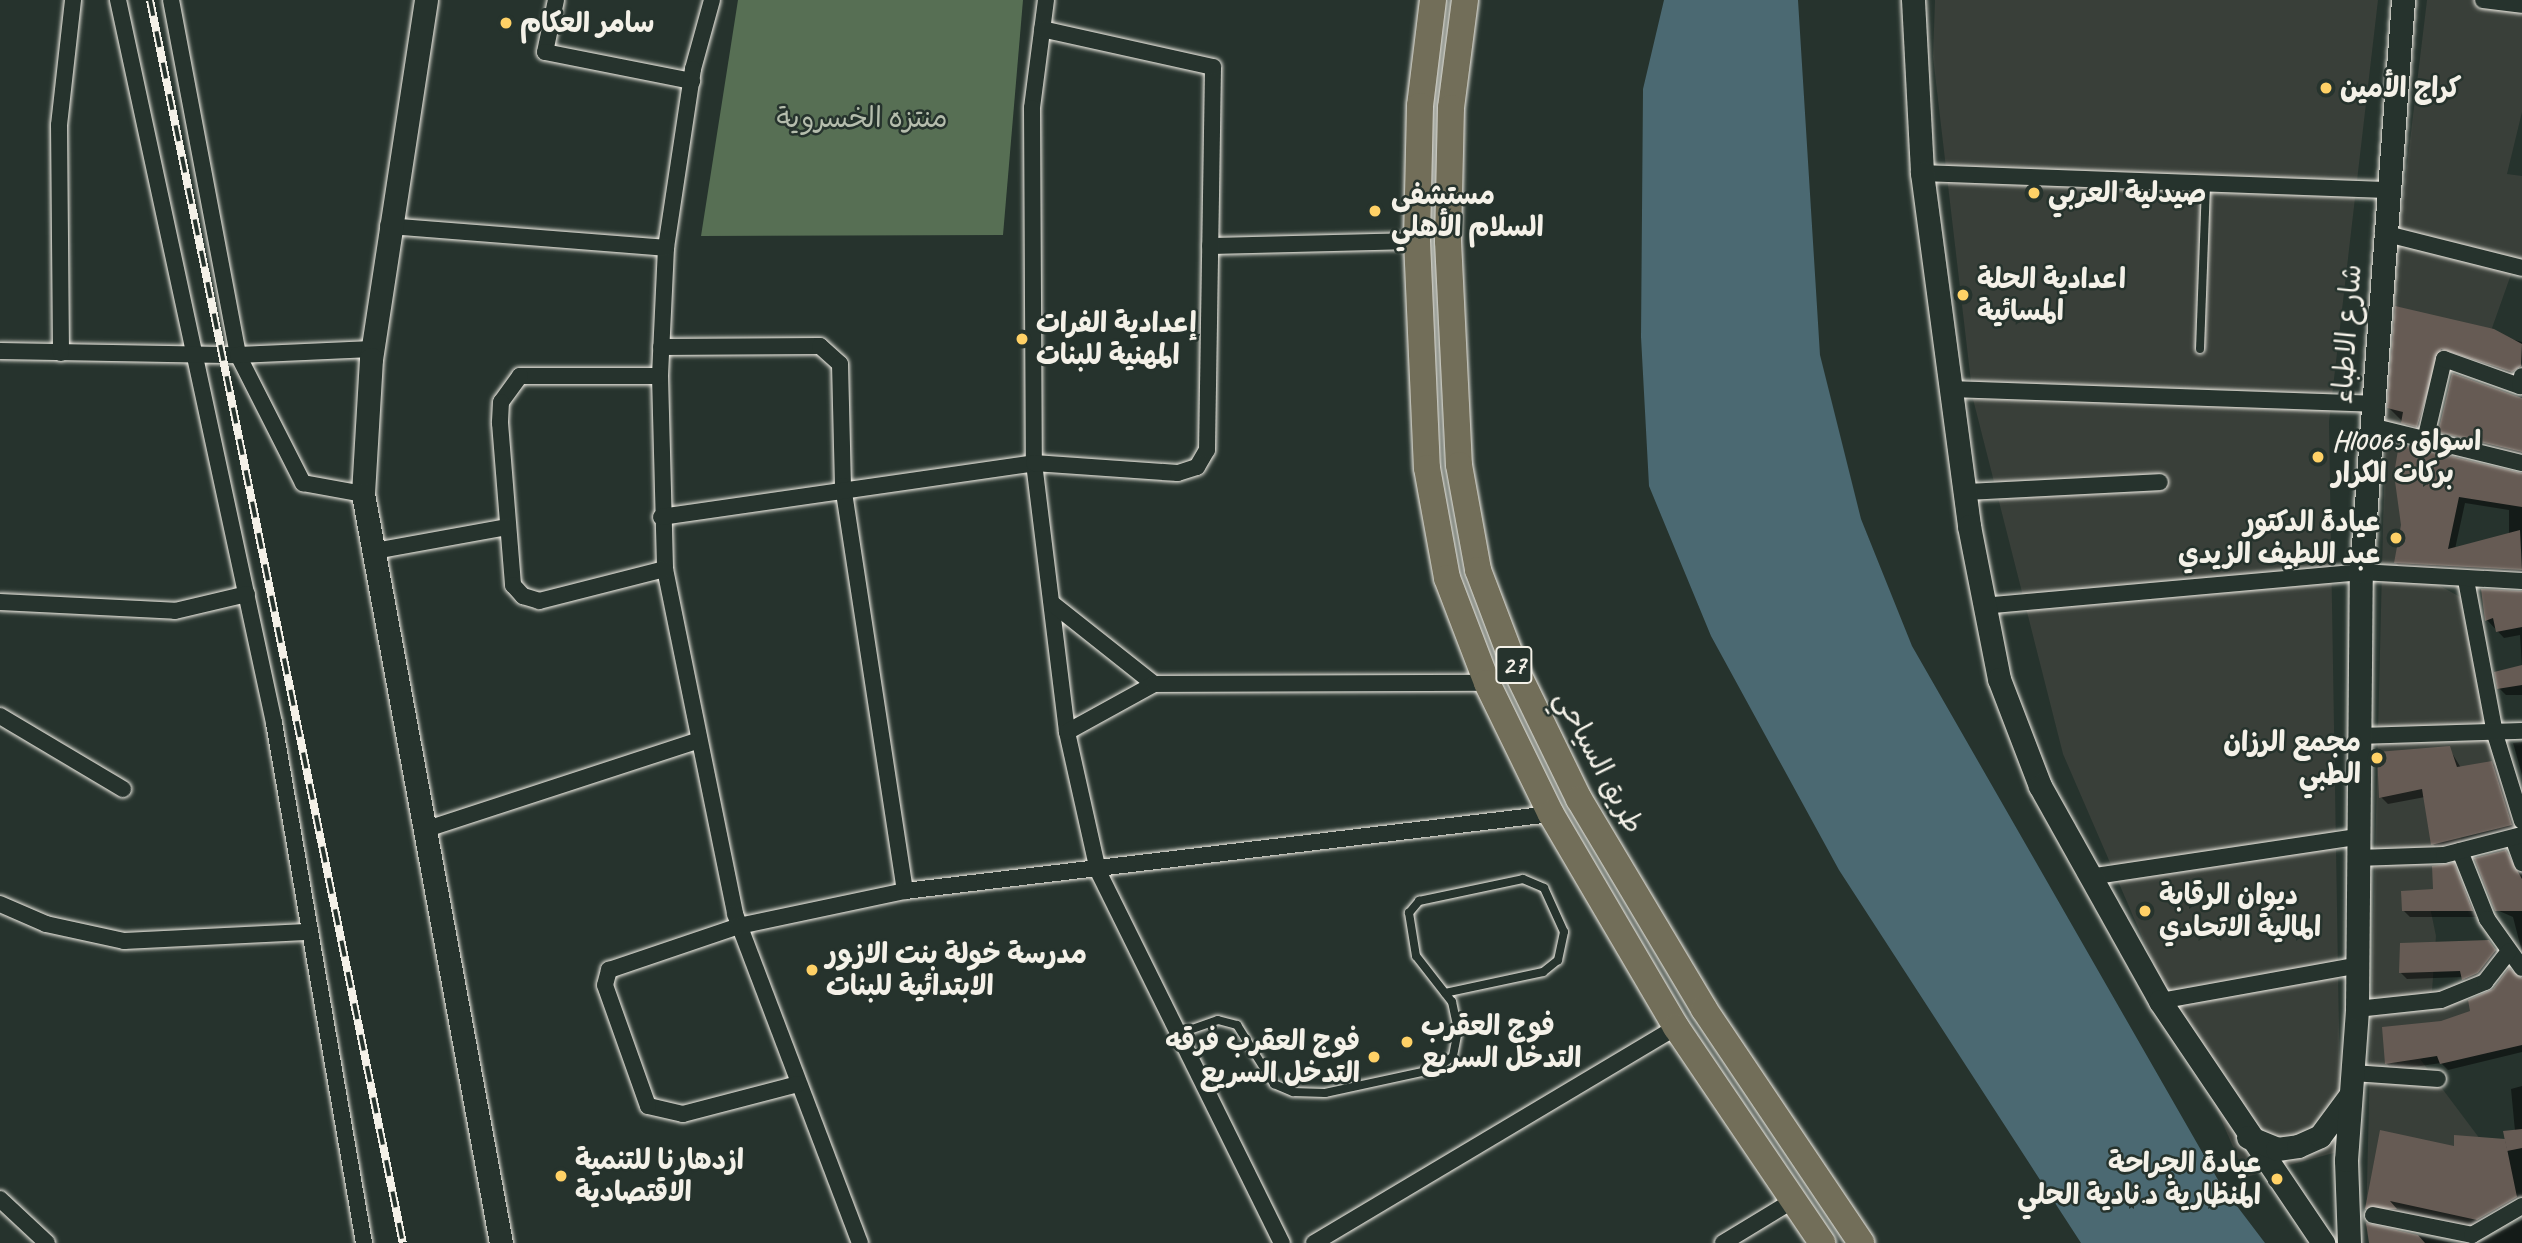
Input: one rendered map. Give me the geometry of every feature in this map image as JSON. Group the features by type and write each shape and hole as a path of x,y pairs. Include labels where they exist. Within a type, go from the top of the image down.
{"main road":[{"name":"27","path":"1433,0 1420,106 1417,241 1434,508 1441,553 1487,683 1552,814 1676,1027 1822,1243"},
{"name":"طريق السياحي","path":"1465,0 1451,108 1448,227 1465,504 1473,546 1494,620 1579,799 1752,1082 1861,1243"},
{"path":"1434,508 1454,513 1465,504"},
{"path":"1441,553 1451,543 1473,546"},
{"path":"1650,983 1670,980 1679,966"},
{"path":"1722,1096 1731,1084 1752,1082"}],"street":[{"path":"61,352 59,125 73,0"},
{"path":"118,0 247,594 364,1243"},
{"path":"171,0 238,355 303,483 363,494"},
{"path":"426,0 388,226 372,349 363,494 427,829 501,1243"},
{"path":"556,0 545,52 692,81"},
{"path":"712,0 692,81 666,248 660,376 661,517 665,569 697,741 739,926 860,1243"},
{"path":"1046,0 1032,108 1034,463 1067,732 1098,871 1282,1243"},
{"path":"1913,0 1922,173 1982,607 1999,679 2039,786 2160,1001 2245,1135 2323,1243"},
{"name":"شارع الاطباء","path":"2349,1243 2357,1009 2355,966 2361,572 2385,190 2403,0"},
{"path":"2483,0 2522,5"},
{"path":"661,517 843,486 1034,463 1178,473 1197,467 1208,450 1213,67 1042,29"},
{"path":"1922,173 2206,187 2385,190"},
{"path":"388,226 666,248"},
{"path":"2383,233 2522,268"},
{"path":"1210,246 1417,241"},
{"path":"661,347 831,350 840,364 843,486 905,891"},
{"path":"0,351 238,355 372,349"},
{"path":"2426,436 2444,359 2520,386 2522,376"},
{"path":"660,376 520,376 509,385 500,423 506,527 513,585 531,598 665,569"},
{"path":"1951,389 2371,415 2426,436 2522,463"},
{"path":"1965,492 2160,482"},
{"path":"375,551 506,527"},
{"path":"1982,607 2361,572 2466,580 2522,581"},
{"path":"2466,580 2495,734 2522,821"},
{"path":"0,602 175,611 247,594"},
{"path":"1053,604 1154,684"},
{"path":"1067,732 1154,684 1487,683"},
{"path":"0,716 124,789"},
{"path":"2359,736 2495,734 2522,731"},
{"path":"427,829 697,741"},
{"path":"798,1084 682,1114 649,1106 606,976 643,955 739,926 905,891 1098,871 1552,814"},
{"path":"2089,877 2357,848 2460,851 2517,836 2522,863"},
{"path":"2460,851 2487,919 2522,968"},
{"path":"0,904 46,924 124,941 306,932"},
{"path":"2357,1009 2441,1000 2485,982 2509,951"},
{"path":"2160,1001 2355,966"},
{"path":"1314,1243 1676,1027"},
{"path":"2353,1082 2438,1079"},
{"name":"شارع الاطباء","path":"2245,1135 2264,1147 2298,1146 2336,1120 2353,1082"},
{"path":"0,1199 47,1243"},
{"path":"1723,1243 1792,1201"},
{"path":"2373,1215 2416,1226 2472,1235 2522,1206"},
{"path":"2416,1226 2422,1236 2449,1243"}],"lane":[{"path":"2200,349 2206,187"},
{"path":"1178,1034 1218,1020 1237,1025 1275,1084 1325,1093 1436,1069 1453,1056 1458,1030 1445,993 1416,956 1409,913 1419,901 1523,879 1544,888 1564,932 1558,960 1542,972 1445,993"}],"shaded area":[{"path":"1935,0 2378,0 2329,422 2341,1151 2246,1177 2063,754 1973,399 1933,57"},
{"path":"2427,0 2522,0 2522,112 2507,174 2522,176 2522,267 2514,266 2475,376 2447,365 2431,427 2460,438 2433,582 2471,603 2522,828 2460,832 2469,907 2430,907 2436,936 2432,991 2464,990 2484,1041 2420,1059 2483,1143 2475,1239 2366,1226 2388,323"}],"green space":[{"name":"منتزه الخسروية","path":"738,0 1023,0 1003,235 701,236"}],"water":[{"path":"1664,0 1798,0 1820,355 1861,519 1912,646 2221,1185 2265,1243 2081,1243 1839,870 1711,636 1649,486 1641,337 1643,89"}],"building":[{"path":"2395,306 2494,329 2522,344 2521,366 2512,372 2441,349 2417,427 2401,423 2403,412 2387,408"},
{"path":"2452,373 2522,398 2522,452 2438,432"},
{"path":"2399,444 2522,473 2522,507 2459,497 2448,549 2520,530 2522,570 2394,563 2401,525 2394,474"},
{"path":"2481,589 2522,591 2522,627 2496,632 2493,618 2485,621"},
{"path":"2522,665 2522,685 2497,689 2494,672"},
{"path":"2450,746 2457,767 2492,761 2512,825 2431,845 2422,789 2379,798 2377,752"},
{"path":"2506,850 2522,879 2522,911 2495,911 2474,858"},
{"path":"2454,863 2473,911 2402,911 2401,891 2433,889 2432,866"},
{"path":"2489,940 2496,950 2478,973 2462,980 2460,971 2399,973 2400,943"},
{"path":"2509,968 2522,978 2522,1045 2440,1064 2437,1056 2385,1064 2382,1027 2441,1021 2470,1011 2468,1000 2493,989"},
{"path":"2522,1129 2522,1148 2507,1151 2503,1131"},
{"path":"2380,1130 2454,1146 2454,1135 2505,1139 2517,1197 2477,1220 2390,1201 2397,1209 2365,1209"},
{"path":"2366,1223 2418,1235 2425,1243 2369,1243"}],"railway":[{"path":"150,0 403,1243"}],"place":[{"name":"سامر العكام","path":"506,23"},
{"name":"كراج الأمين","path":"2326,88"},
{"name":"صيدلية العربي","path":"2034,193"},
{"name":"مستشفى السلام الأهلي","path":"1375,211"},
{"name":"اعدادية الحلة المسائية","path":"1963,295"},
{"name":"إعدادية الفرات المهنية للبنات","path":"1022,339"},
{"name":"Hl0065 اسواق بركات الكرار","path":"2318,457"},
{"name":"عيادة الدكتور عبد اللطيف الزيدي","path":"2396,538"},
{"name":"مجمع الرزان الطبي","path":"2377,758"},
{"name":"ديوان الرقابة المالية الاتحادي","path":"2145,911"},
{"name":"مدرسة خولة بنت الازور الابتدائية للبنات","path":"812,970"},
{"name":"فوج العقرب التدخل السريع","path":"1407,1042"},
{"name":"فوج العقرب فرقه التدخل السريع","path":"1374,1057"},
{"name":"ازدهارنا للتنمية الاقتصادية","path":"561,1176"},
{"name":"عيادة الجراحة المنظارية د.نادية الحلي","path":"2277,1179"}]}
